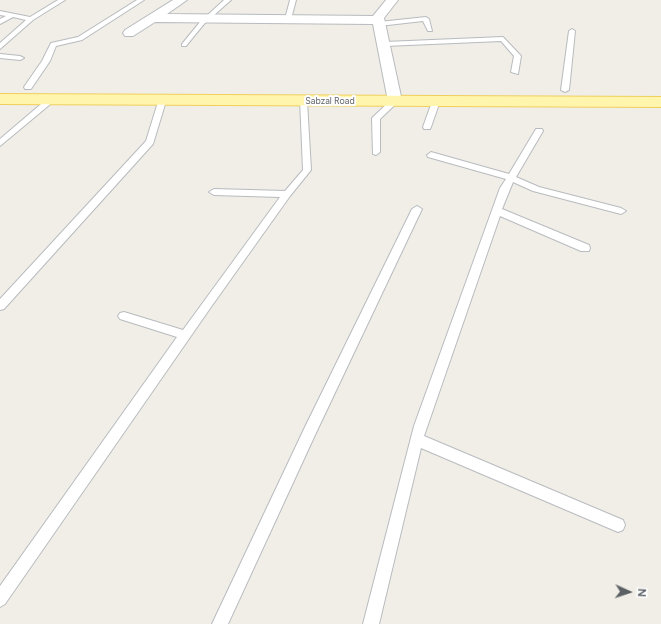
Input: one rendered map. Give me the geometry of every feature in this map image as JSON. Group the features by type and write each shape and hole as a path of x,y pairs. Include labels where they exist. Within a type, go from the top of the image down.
{"main road":[{"name":"Sabzal Road","path":"0,86 28,88 394,95 436,101 661,102"},
{"name":"Sabzal Road","path":"0,99 50,101 303,101 394,95 565,90 661,91"}],"street":[{"path":"129,33 155,18 181,0"},
{"path":"392,0 378,22 394,95"},
{"path":"155,18 288,19 378,22"}],"lane":[{"path":"0,47 31,19 62,0"},
{"path":"28,88 46,61 53,44 80,39 141,0"},
{"path":"184,45 202,23 228,0"},
{"path":"288,19 293,0"},
{"path":"0,13 31,19"},
{"path":"0,22 12,15"},
{"path":"378,22 426,19 430,30"},
{"path":"565,90 572,31"},
{"path":"384,44 502,38 518,56 515,72"},
{"path":"0,56 20,58"},
{"path":"376,152 376,118 394,95"},
{"path":"0,143 50,101"},
{"path":"0,306 150,142 162,101"},
{"path":"0,599 185,336 287,194 307,170 303,101"},
{"path":"427,127 436,101"},
{"path":"371,624 416,439 505,188 539,131"},
{"path":"431,155 511,178 536,189 621,211"},
{"path":"214,192 287,194"},
{"path":"220,624 313,424 417,209"},
{"path":"497,211 585,248"},
{"path":"124,316 185,336"},
{"path":"416,439 618,525"}]}
